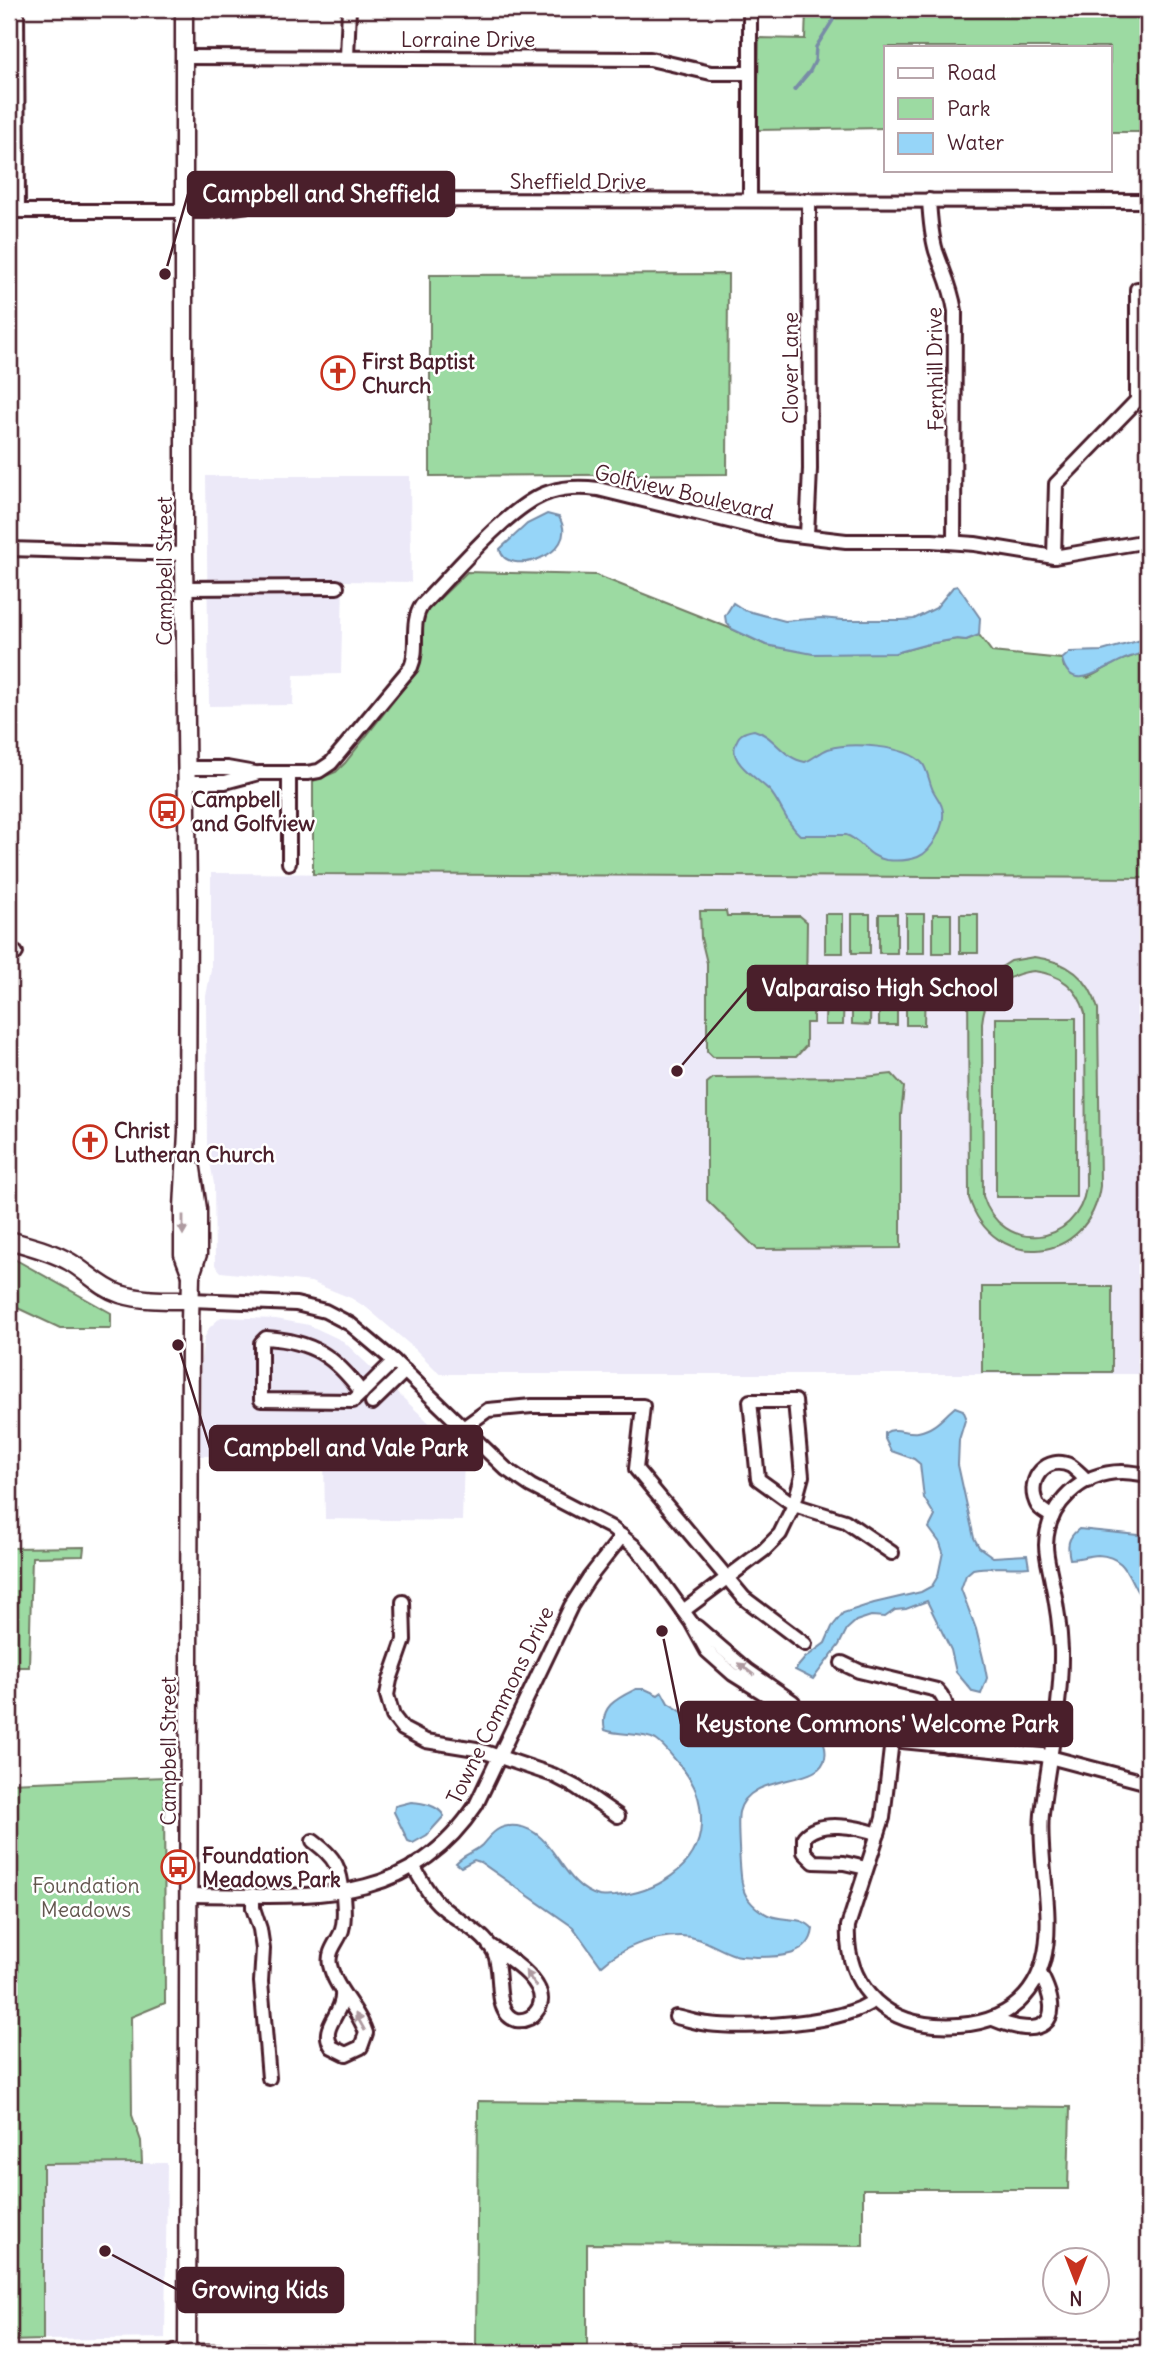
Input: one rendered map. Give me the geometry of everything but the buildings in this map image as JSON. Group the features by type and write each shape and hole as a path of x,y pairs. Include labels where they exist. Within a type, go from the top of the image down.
{"main road":[{"name":"Campbell Street","path":"184,9 187,1132 198,1209 198,1254 191,1275 190,1300 187,2353"},
{"path":"9,1240 69,1262 119,1293 150,1300 190,1300"},
{"path":"628,2353 1120,2351 1148,2348"},
{"path":"176,2353 264,2353"}],"street":[{"path":"13,211 13,56 17,9"},
{"path":"347,57 349,9"},
{"path":"750,9 750,200"},
{"name":"Lorraine Drive","path":"184,57 650,59 711,73 749,73"},
{"name":"Sheffield Drive","path":"13,211 183,211 230,209 281,200 1148,201"},
{"name":"Clover Lane","path":"807,535 810,469 809,200"},
{"name":"Fernhill Drive","path":"929,200 932,235 951,287 955,311 954,542"},
{"path":"1137,399 1137,289 1148,289"},
{"path":"1054,557 1056,484 1148,388"},
{"name":"Golfview Boulevard","path":"186,775 225,782 258,773 320,771 331,763 411,667 415,655 415,622 422,605 509,517 538,496 573,487 598,489 769,531 846,541 954,542 1054,557 1148,541"},
{"path":"9,550 184,554"},
{"path":"185,588 337,587"},
{"path":"289,773 289,863"},
{"path":"190,1300 287,1303 315,1307 350,1324 405,1371 518,1478 622,1536 644,1557 687,1616 748,1671 802,1708 834,1722 892,1740 1050,1756 1148,1783"},
{"path":"362,1393 337,1363 312,1346 285,1339 266,1338 261,1343 261,1400 353,1401 362,1393 394,1361"},
{"path":"372,1403 405,1371"},
{"path":"687,1616 780,1534 794,1505 802,1476 795,1401 750,1401 758,1479 794,1505 845,1521 892,1553"},
{"path":"463,1428 488,1410 532,1406 643,1406 636,1469 744,1598 805,1644"},
{"path":"1052,1517 1037,1505 1033,1491 1040,1471 1048,1465 1071,1466 1088,1481"},
{"path":"892,1740 887,1796 878,1834 849,1918 848,1945 854,1972 874,2000 898,2017 917,2023 960,2025 993,2019 1026,1996 1040,1973 1047,1944 1042,1824 1061,1660 1059,1616 1046,1547 1052,1517 1054,1510 1066,1496 1098,1476 1121,1472 1148,1475"},
{"name":"Towne Commons Drive","path":"190,1895 305,1896 341,1893 377,1883 413,1866 438,1848 467,1819 571,1605 622,1536"},
{"path":"403,1602 404,1640 388,1688 388,1702 393,1716 403,1729 418,1738 476,1749 567,1782 618,1816"},
{"path":"842,1663 859,1671 937,1690 944,1698 948,1713 946,1746"},
{"path":"866,1868 844,1863 814,1862 804,1852 804,1838 810,1831 821,1828 855,1828 878,1834"},
{"path":"313,1841 336,1866 341,1893 344,1921 330,1961 342,1993 366,2033 361,2047 346,2054 332,2047 327,2037 331,2023 342,2006 342,1993"},
{"path":"413,1866 436,1902 525,1970 537,1987 540,2002 538,2010 529,2018 516,2021 505,2013 501,2003 498,1964 489,1945"},
{"path":"253,1895 253,1908 262,1939 261,1982 269,2078"},
{"path":"993,2019 1021,2029 1033,2029 1042,2025 1050,2017 1052,2008 1051,1997 1040,1973"},
{"path":"676,2017 714,2024 796,2022 856,2011 874,2000"}],"shaded area":[{"path":"206,476 410,476 411,582 343,581 341,674 294,675 293,705 209,706"},
{"path":"211,873 1148,878 1148,1374 440,1374 367,1308 351,1298 311,1282 221,1272 215,1265 214,1184 207,1146 206,996 211,970"},
{"path":"221,1317 276,1319 309,1325 343,1341 464,1456 462,1521 325,1519 324,1456 195,1456 201,1414 201,1359 204,1339 209,1328"},
{"path":"167,2163 165,2338 43,2340 43,2164"}],"green space":[{"path":"806,9 1148,9 1148,132 1112,132 1112,46 884,46 884,128 757,130 759,38 805,39"},
{"path":"728,274 727,474 430,476 430,275"},
{"path":"467,572 596,575 766,645 813,653 895,653 928,644 966,640 979,635 992,652 1062,659 1064,667 1088,678 1119,661 1148,651 1148,878 313,874 313,781 336,772 345,763 417,671 425,613"},
{"path":"700,911 726,911 727,916 800,916 807,922 806,994 813,995 813,1023 806,1023 806,1046 796,1057 713,1057 707,1051 707,963 701,938"},
{"path":"825,914 843,914 843,953 825,953"},
{"path":"852,914 870,914 870,953 852,953"},
{"path":"879,914 897,914 897,953 879,953"},
{"path":"906,914 924,914 924,953 906,953"},
{"path":"933,914 951,914 951,953 933,953"},
{"path":"960,914 978,914 978,953 960,953"},
{"path":"1034,957 1057,962 1075,973 1089,988 1098,1009 1100,1186 1092,1212 1079,1231 1060,1244 1040,1250 1018,1248 998,1239 981,1223 969,1198 968,974 989,975 1011,961","holes":["1023,973 1043,973 1067,984 1078,996 1085,1013 1086,1187 1080,1207 1069,1222 1055,1232 1038,1236 1021,1235 1006,1228 992,1215 983,1196 982,1023 987,1002 1005,981"]},
{"path":"852,985 871,986 870,1025 852,1024"},
{"path":"879,985 897,986 897,1025 879,1025"},
{"path":"826,986 844,986 843,1025 825,1025"},
{"path":"906,986 925,986 924,1025 906,1025"},
{"path":"996,1018 1076,1018 1076,1197 996,1197"},
{"path":"892,1074 904,1087 901,1115 901,1248 757,1249 707,1200 707,1083 713,1078 864,1077"},
{"path":"9,1256 111,1313 111,1328 60,1328 9,1304"},
{"path":"982,1287 1112,1287 1112,1372 982,1372"},
{"path":"84,1547 83,1556 32,1557 29,1667 9,1667 9,1548"},
{"name":"Foundation Meadows","path":"164,1777 165,2003 131,2017 132,2115 141,2141 142,2163 43,2164 43,2340 9,2341 9,1783"},
{"path":"478,2101 1070,2107 1068,2189 863,2189 863,2246 587,2244 587,2345 476,2346"}],"water":[{"path":"547,514 559,517 563,531 560,543 551,552 526,562 514,562 505,558 500,549 527,524"},
{"path":"958,586 980,618 979,635 966,640 928,644 895,653 813,654 766,645 732,629 725,616 733,603 744,610 785,621 821,618 914,619 936,608 953,587"},
{"path":"1148,638 1148,651 1085,677 1071,675 1062,659 1070,652 1102,651"},
{"path":"754,730 768,737 790,756 805,762 828,749 850,746 891,749 914,757 924,765 942,807 941,828 934,842 918,857 890,860 874,856 846,835 800,835 769,790 746,770 737,758 735,746 739,736"},
{"path":"955,1407 963,1410 966,1417 959,1440 958,1465 974,1538 979,1547 993,1557 1027,1555 1029,1567 980,1568 973,1569 966,1575 961,1589 976,1629 987,1678 981,1694 973,1692 956,1672 951,1650 927,1601 895,1610 885,1617 871,1616 856,1621 847,1629 839,1645 813,1679 795,1670 805,1658 825,1643 832,1627 843,1613 921,1592 932,1586 938,1576 943,1552 929,1528 935,1516 924,1498 920,1464 914,1459 891,1451 885,1433 893,1430 924,1430"},
{"path":"1079,1529 1148,1536 1148,1602 1136,1590 1124,1568 1110,1557 1098,1555 1070,1559 1069,1542"},
{"path":"636,1689 645,1689 658,1695 662,1692 668,1703 716,1733 725,1732 732,1736 778,1714 807,1734 822,1737 826,1755 820,1767 809,1774 760,1788 747,1797 739,1812 740,1862 744,1892 752,1904 764,1913 798,1920 813,1929 811,1938 800,1950 774,1957 740,1956 695,1938 680,1936 648,1940 628,1948 601,1966 573,1927 480,1862 474,1860 461,1867 456,1863 497,1830 505,1826 517,1826 530,1830 541,1838 575,1882 599,1896 630,1894 644,1890 672,1876 683,1866 698,1841 701,1825 699,1799 689,1777 656,1740 605,1730 607,1709"},
{"path":"411,1802 434,1807 444,1816 427,1835 413,1843 408,1841 394,1812 395,1806"}],"waterway":[{"path":"794,90 810,71 815,61 816,47 840,9"}],"place":[{"name":"Campbell and Sheffield","path":"165,274"},
{"name":"First Baptist Church","path":"338,373"},
{"name":"Campbell and Golfview","path":"167,811"},
{"name":"Valparaiso High School","path":"677,1071"},
{"name":"Christ Lutheran Church","path":"90,1142"},
{"name":"Campbell and Vale Park","path":"178,1345"},
{"name":"Keystone Commons' Welcome Park","path":"662,1631"},
{"name":"Foundation Meadows Park","path":"178,1867"},
{"name":"Growing Kids","path":"105,2251"}]}
